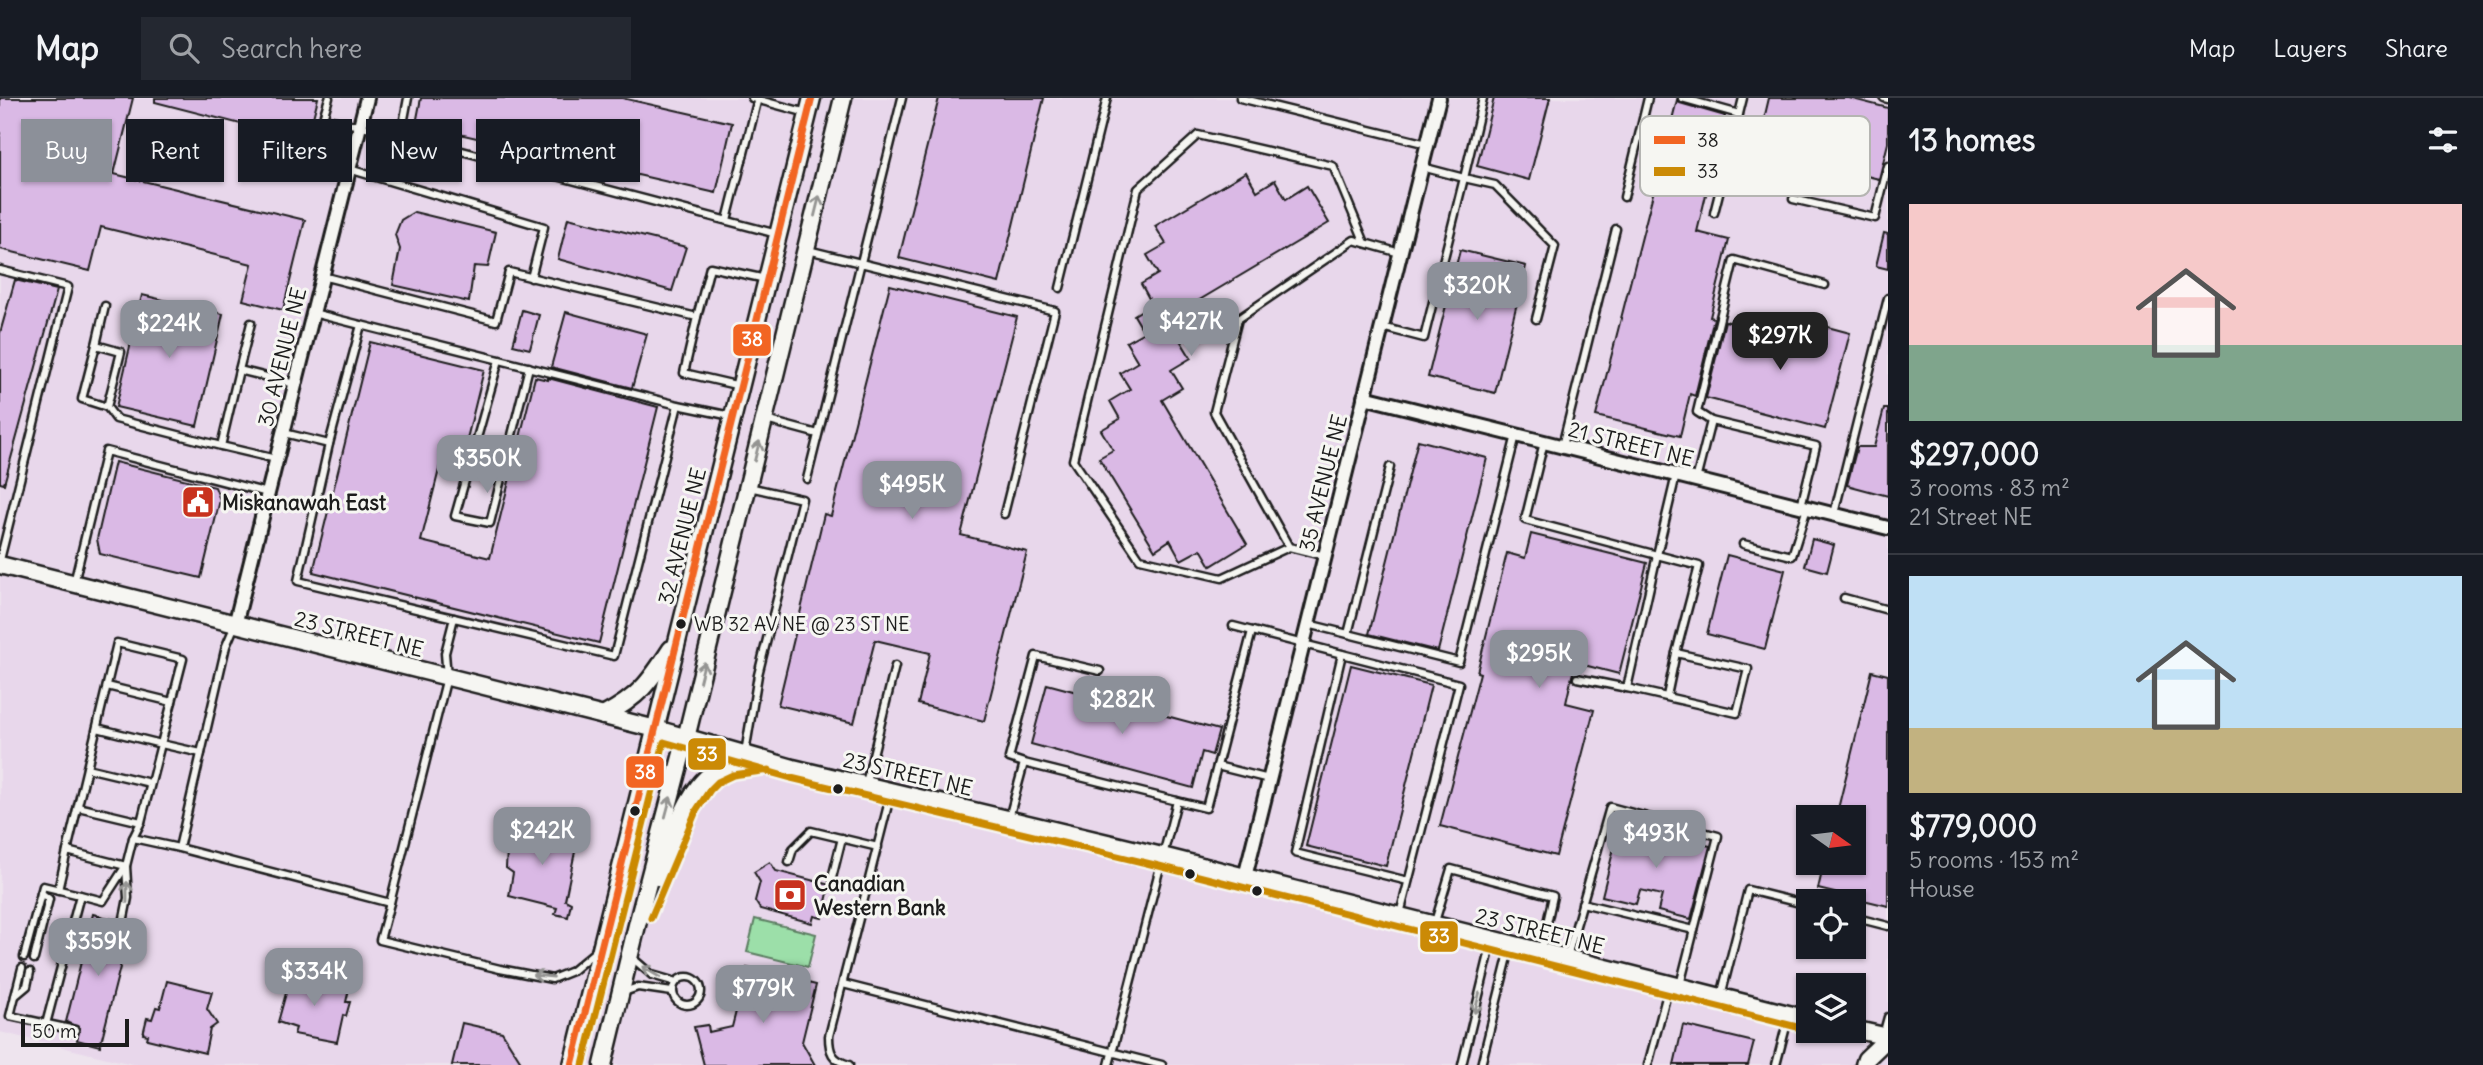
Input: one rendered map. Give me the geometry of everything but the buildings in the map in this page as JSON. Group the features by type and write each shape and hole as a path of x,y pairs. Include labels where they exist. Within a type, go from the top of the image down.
{"main road":[{"path":"603,1065 843,98"},
{"name":"32 AVENUE NE","path":"572,1065 811,106"},
{"name":"23 STREET NE","path":"0,563 866,785 1162,856 1796,1016"},
{"path":"603,716 635,697 646,686 679,635"},
{"path":"638,920 680,819 697,789 725,766 768,760"},
{"path":"1866,1033 1886,1037"},
{"path":"1864,1065 1866,1059 1886,1037"}],"street":[{"name":"30 AVENUE NE","path":"352,157 367,98"},
{"name":"35 AVENUE NE","path":"1245,877 1439,98"},
{"name":"30 AVENUE NE","path":"234,625 346,182"},
{"name":"21 STREET NE","path":"1364,397 1888,528"}],"lane":[{"path":"329,98 323,118 366,127"},
{"path":"404,119 408,98"},
{"path":"727,220 756,98 811,106"},
{"path":"807,479 902,98"},
{"path":"1060,288 1107,98"},
{"path":"1240,98 1427,145"},
{"path":"1382,327 1424,338 1483,98"},
{"path":"1644,116 1648,98"},
{"path":"1682,98 1739,114 1743,98"},
{"path":"1624,197 1640,131"},
{"path":"1325,556 1289,547 1222,578 1140,559 1073,460 1138,189 1198,135 1333,166 1365,243"},
{"path":"462,151 779,234"},
{"path":"1793,199 1875,218 1888,166"},
{"path":"1422,167 1495,185 1555,246 1536,319"},
{"path":"352,170 544,227 531,278"},
{"path":"1714,213 1718,196"},
{"path":"1562,446 1616,229"},
{"path":"1289,547 1214,412 1238,319 1354,240 1400,253"},
{"path":"806,250 1055,311 1004,514"},
{"path":"1743,544 1792,556 1816,446 1711,421 1697,412 1734,260 1825,285"},
{"path":"740,386 684,373 697,317 710,267 767,279"},
{"path":"0,270 68,287 0,563"},
{"path":"322,276 496,321 509,272 697,317"},
{"path":"1834,514 1888,298"},
{"path":"105,306 82,399 107,407 116,419 276,459"},
{"path":"313,313 732,417"},
{"path":"221,446 251,323"},
{"path":"360,325 329,444 298,581 614,656 678,405"},
{"path":"96,345 121,352 107,407"},
{"path":"499,360 455,516 490,523 529,367"},
{"path":"239,370 295,384"},
{"path":"764,420 818,435"},
{"path":"1696,480 1711,421"},
{"path":"283,432 329,444"},
{"path":"1308,624 1459,662 1516,435"},
{"path":"1544,442 1525,520 1699,566 1667,696"},
{"path":"74,584 106,451 268,493"},
{"path":"1348,634 1390,467"},
{"path":"1627,688 1676,475"},
{"path":"744,754 758,675 802,499 748,487"},
{"path":"1844,598 1888,610"},
{"path":"454,618 445,653 447,677 380,940 552,979 572,971 601,946"},
{"path":"179,848 226,646 234,625"},
{"path":"1233,626 1459,684 1399,916"},
{"path":"1100,671 1036,656 1009,758 1206,808 1252,631"},
{"path":"58,890 117,643 183,659 141,822 133,838 126,866 128,898 124,918"},
{"path":"1577,678 1737,713 1748,669 1676,653"},
{"path":"1342,654 1295,853 1408,881"},
{"path":"866,785 895,666"},
{"path":"107,686 172,702"},
{"path":"97,728 201,753"},
{"path":"1009,819 1024,763"},
{"path":"1217,766 1269,779"},
{"path":"87,768 150,783"},
{"path":"849,1065 831,1054 829,1036 891,791"},
{"path":"1109,1065 1177,801"},
{"path":"78,807 141,822"},
{"path":"1567,959 1610,807 1718,836 1694,930 1648,1065"},
{"path":"789,862 796,844 811,831 878,847"},
{"path":"133,838 390,902"},
{"path":"832,878 842,838"},
{"path":"68,851 126,866"},
{"path":"24,957 43,886 103,901 126,866"},
{"path":"1434,925 1451,869 1553,897 1540,952"},
{"path":"1721,998 1748,890 1796,902"},
{"path":"34,958 49,899 41,893"},
{"path":"47,1024 80,895"},
{"path":"1582,903 1694,930"},
{"path":"1866,920 1888,926"},
{"path":"1462,1065 1493,940"},
{"path":"1481,1065 1511,945"},
{"path":"629,954 652,975 676,982"},
{"path":"22,968 10,1016 75,1030"},
{"path":"14,997 27,986 30,972"},
{"path":"684,977 694,979 701,994 696,1002 687,1005 677,1002 673,992 676,982 684,977"},
{"path":"843,984 1162,1065"},
{"path":"620,993 639,987 673,992"},
{"path":"1776,1065 1789,1015"},
{"path":"1886,1037 1888,1017"}],"shaded area":[{"path":"0,98 1888,98 1888,1065 136,1065 0,1032"}],"green space":[{"path":"755,919 816,934 808,967 747,952"}],"transit line":[{"name":"38","path":"572,1065 812,98"},
{"name":"33","path":"583,1065 664,742 791,778 1159,866 1796,1027"},
{"name":"33","path":"651,918 696,811 710,790 718,782 733,775 769,770"}],"place":[{"name":"Miskanawah East","path":"198,502"},
{"name":"WB 32 AV NE @ 23 ST NE","path":"681,624"},
{"name":"Canadian Western Bank","path":"790,895"}]}
